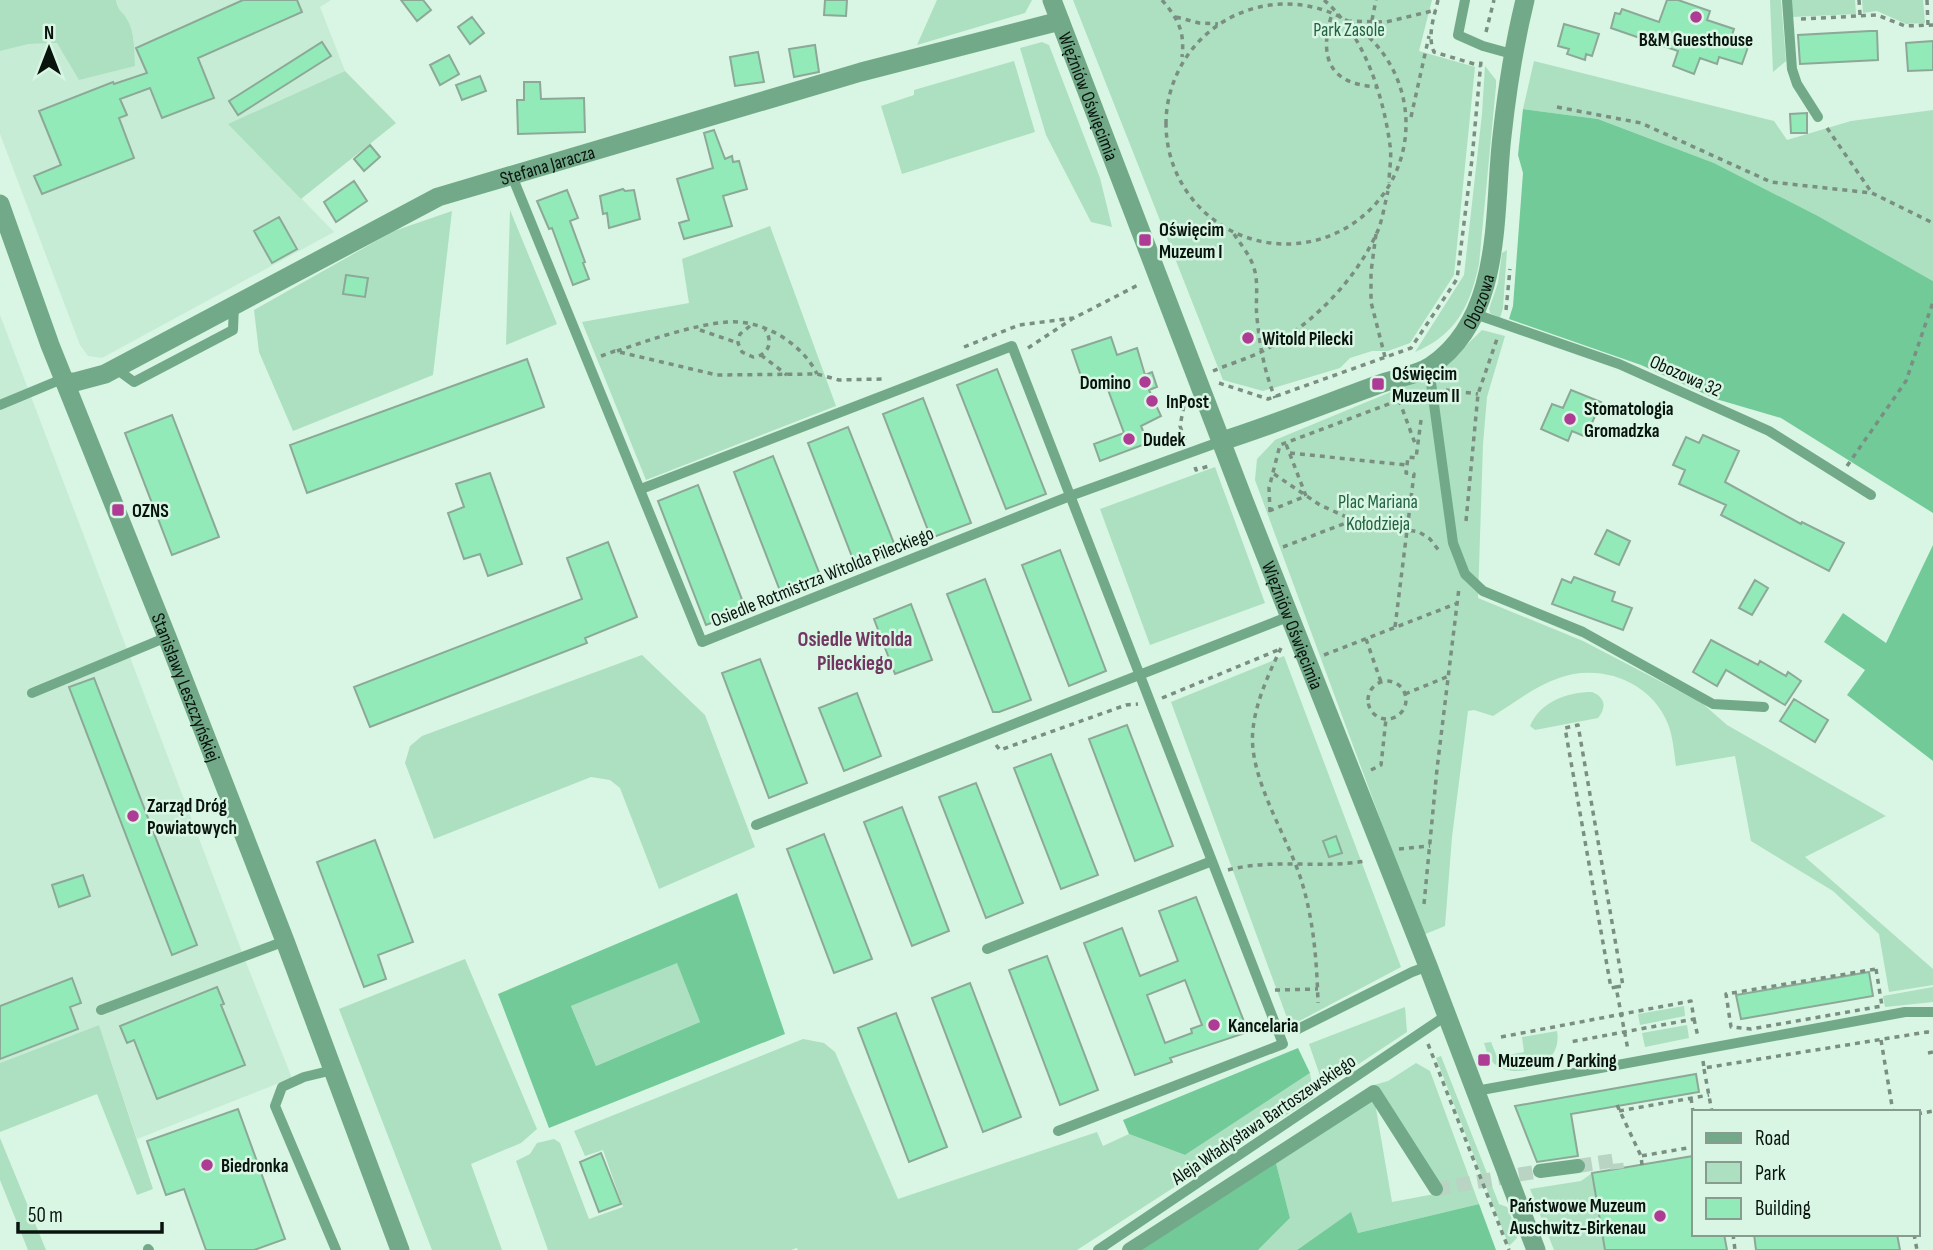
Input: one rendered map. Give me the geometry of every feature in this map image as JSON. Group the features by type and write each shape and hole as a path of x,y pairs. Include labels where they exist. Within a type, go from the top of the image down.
{"street":[{"name":"Więźniów Oświęcimia","path":"1052,0 1447,1015 1535,1250"},
{"name":"Obozowa","path":"1222,441 1429,368 1452,346 1475,314 1484,292 1491,254 1501,137 1512,54 1525,0"},
{"name":"Stefana Jaracza","path":"65,382 75,382 115,368 439,197 861,72 1060,21"},
{"name":"Stanisławy Leszczyńskiej","path":"0,204 65,382 118,510 285,941 400,1250"},
{"path":"1129,1250 1374,1092 1436,1188"},
{"path":"1540,1171 1578,1166"}],"lane":[{"path":"1465,0 1458,35 1512,54"},
{"path":"1787,0 1792,69 1797,84 1818,117"},
{"name":"Osiedle Rotmistrza Witolda Pileckiego","path":"512,176 702,642 1070,496 1222,441"},
{"name":"Obozowa 32","path":"1475,314 1619,364 1769,431 1871,495"},
{"path":"641,489 1012,346 1283,1044 1058,1131"},
{"path":"1429,368 1453,543 1465,574 1483,591 1583,632 1713,704 1764,707"},
{"path":"0,405 55,382 65,382"},
{"path":"756,825 1291,616"},
{"path":"32,693 167,637"},
{"path":"987,949 1212,861"},
{"path":"101,1010 285,941"},
{"path":"1298,1030 1428,966"},
{"path":"1476,1091 1905,1012 1933,1012"},
{"name":"Aleja Władysława Bartoszewskiego","path":"1098,1250 1447,1015"},
{"path":"333,1070 304,1077 282,1087 275,1106 336,1250"}],"path":[{"path":"1162,0 1176,17 1183,42 1182,59 1165,102 1163,125 1166,147 1180,184 1203,213 1234,234 1274,243 1314,241 1350,226 1380,200 1400,166 1432,25"},
{"path":"1324,0 1345,22 1386,52 1403,87 1410,123"},
{"path":"1372,20 1376,0"},
{"path":"1859,0 1860,16"},
{"path":"1788,20 1877,15 1905,26 1930,26 1927,0"},
{"path":"1182,59 1218,24 1239,13 1279,5 1315,10 1345,22 1386,22 1436,10"},
{"path":"1331,16 1326,33 1327,60 1336,72 1347,80 1377,87"},
{"path":"1176,17 1199,23 1218,24"},
{"path":"1345,22 1363,52 1377,87 1391,148 1389,186 1376,232 1371,272 1371,302 1385,357"},
{"path":"1376,232 1358,265 1324,307 1311,319 1260,352 1213,371 1220,384 1268,399 1275,398 1411,348 1457,279 1480,66"},
{"path":"1557,107 1641,122 1771,182 1872,192 1933,223"},
{"path":"1818,117 1838,141 1872,192"},
{"path":"1234,234 1255,270 1256,316 1262,343 1260,352 1263,370 1275,398"},
{"path":"1465,526 1478,394 1506,320 1510,267"},
{"path":"1016,356 1074,318 1145,281"},
{"path":"1841,476 1906,381 1933,302"},
{"path":"956,351 1019,325 1074,318"},
{"path":"588,360 658,337 729,322 761,327 793,344 810,360 817,374"},
{"path":"755,325 744,329 738,343 742,352 753,357 761,355 770,343 761,327"},
{"path":"698,329 738,343"},
{"path":"615,351 717,376 817,374 839,380 884,379"},
{"path":"761,355 787,375"},
{"path":"1274,523 1269,510 1269,488 1280,445 1432,388 1478,394"},
{"path":"1399,400 1417,448"},
{"path":"1395,627 1414,474 1406,473 1406,465 1408,457 1416,458 1422,414"},
{"path":"1286,443 1306,496"},
{"path":"1290,453 1406,465"},
{"path":"1273,473 1320,505 1353,520 1419,532 1430,539 1445,558"},
{"path":"1269,510 1306,496"},
{"path":"1283,547 1353,520"},
{"path":"1423,916 1461,565"},
{"path":"1324,655 1458,603"},
{"path":"1366,639 1381,682"},
{"path":"1284,640 1265,681 1253,730 1255,761 1303,886 1313,931 1318,1003 1298,1030"},
{"path":"988,733 1000,750 1126,705 1150,702 1280,649"},
{"path":"1405,694 1449,676"},
{"path":"1381,682 1396,683 1405,694 1406,701 1400,715 1386,719 1373,713 1368,699 1374,686 1381,682"},
{"path":"1368,771 1381,765 1386,719"},
{"path":"1578,726 1623,986 1611,988 1590,867 1565,728 1578,726"},
{"path":"1397,849 1430,846"},
{"path":"1216,872 1251,864 1349,864 1368,860"},
{"path":"1590,867 1602,865"},
{"path":"1601,931 1613,929"},
{"path":"1876,969 1882,1006 1751,1030 1731,1027 1726,994 1876,969"},
{"path":"1616,987 1629,1056"},
{"path":"1290,990 1318,989"},
{"path":"1501,1037 1691,1001 1699,1042"},
{"path":"1570,1042 1694,1019"},
{"path":"1426,1027 1428,1044 1509,1250"},
{"path":"1893,1110 1881,1040 1933,1033"},
{"path":"1704,1068 1712,1110"},
{"path":"1642,1165 1641,1156 1618,1108 1709,1095"},
{"path":"1691,1098 1693,1110"},
{"path":"1641,1156 1692,1147"}],"shaded area":[{"path":"116,0 331,0 320,7 345,71 229,124 334,232 102,358 88,356 80,345 0,134 0,51 29,44 134,41 127,18 119,12"},
{"path":"0,315 292,1078 137,1139 99,1025 0,1063"}],"green space":[{"path":"0,0 116,0 131,30 135,66 79,80 57,43 29,44 0,51"},
{"path":"937,0 1032,0 1025,13 917,45"},
{"name":"Park Zasole","path":"1073,0 1432,0 1419,51 1475,67 1454,275 1410,343 1388,351 1372,351 1350,358 1340,368 1263,391 1223,380"},
{"path":"1770,0 1781,0 1786,61 1773,72"},
{"path":"1790,0 1855,0 1856,14 1792,17"},
{"path":"1862,0 1923,0 1925,23 1906,24 1877,11 1863,13"},
{"path":"1042,42 1049,45 1100,178 1112,227 1091,222 1046,135 1020,48"},
{"path":"1014,61 1035,132 902,174 881,106 914,95 914,90"},
{"path":"1534,61 1774,121 1787,140 1851,121 1933,110 1933,281 1818,216 1714,163 1598,119 1523,109"},
{"path":"1485,66 1496,80 1496,86 1479,264 1466,306 1451,328 1415,352 1464,275"},
{"path":"345,71 396,123 301,199 228,124"},
{"path":"1523,109 1598,119 1714,163 1818,216 1933,281 1933,513 1781,418 1716,399 1641,365 1509,319 1513,306 1523,173 1518,155"},
{"path":"510,210 557,324 506,345"},
{"path":"452,211 433,375 293,431 259,352 254,310 394,231"},
{"path":"770,226 836,406 646,480 582,322 689,303 682,259"},
{"path":"1507,250 1500,318 1490,313 1489,309 1498,283 1502,253"},
{"name":"Plac Mariana Kołodzieja","path":"1482,330 1505,336 1487,397 1478,598 1583,641 1702,703 1727,725 1886,816 1805,857 1933,969 1933,985 1889,992 1879,934 1833,891 1751,841 1735,756 1676,766 1668,724 1650,697 1623,679 1591,673 1550,681 1493,716 1474,710 1468,711 1452,837 1445,926 1423,935 1255,480 1257,459 1275,440 1439,372"},
{"path":"1215,467 1265,603 1150,645 1100,509"},
{"path":"1933,545 1933,761 1847,695 1865,670 1824,642 1843,613 1886,643"},
{"path":"642,655 705,715 755,847 659,889 620,788 610,780 591,777 434,839 405,763 410,746 422,736"},
{"path":"1284,656 1401,967 1290,1026 1171,702"},
{"path":"1592,692 1600,697 1603,703 1603,710 1598,718 1535,730 1530,726 1540,711 1555,700"},
{"path":"737,893 785,1034 549,1128 498,994","holes":["677,963 700,1022 596,1066 571,1006"]},
{"path":"465,959 537,1129 521,1143 471,1164 502,1250 432,1250 339,1009"},
{"path":"677,962 700,1022 596,1066 571,1006"},
{"path":"1933,987 1933,1002 1885,1007 1883,996"},
{"path":"1684,1006 1685,1016 1640,1025 1638,1014"},
{"path":"1405,1007 1407,1032 1324,1087 1309,1044"},
{"path":"99,1025 153,1189 137,1195 97,1094 0,1132 0,1063"},
{"path":"1687,1025 1689,1038 1645,1047 1642,1033"},
{"path":"1557,1031 1557,1045 1552,1056 1543,1064 1520,1071 1497,1066 1489,1057 1484,1043 1491,1042 1497,1057 1524,1052 1522,1037"},
{"path":"803,1039 824,1043 835,1052 898,1199 1097,1132 1103,1146 1129,1134 1185,1155 1310,1073 1314,1097 1077,1250 548,1250 516,1161 530,1154 537,1143 554,1139 560,1143 589,1219 623,1207 603,1150 585,1156 574,1131"},
{"path":"1298,1048 1310,1073 1185,1155 1129,1134 1123,1120"},
{"path":"1441,1056 1499,1204 1507,1207 1517,1232 1517,1238 1509,1246 1436,1058"},
{"path":"1416,1063 1430,1071 1479,1204 1358,1233 1350,1213 1297,1250 1258,1250 1290,1218 1276,1163 1374,1097 1392,1202 1445,1192 1374,1085 1388,1081"},
{"path":"0,1138 46,1250 28,1250 0,1180"},
{"path":"1276,1163 1290,1218 1258,1250 1140,1250"},
{"path":"1592,1173 1605,1250 1554,1250 1530,1189 1581,1181"},
{"path":"1479,1204 1496,1250 1297,1250 1351,1212 1358,1233"}],"building":[{"path":"243,0 297,0 302,12 198,58 214,98 162,118 150,88 120,99 127,115 119,118 134,158 42,194 34,176 61,165 39,111 113,82 114,84 147,73 136,48"},
{"path":"401,0 423,0 431,10 417,21"},
{"path":"825,0 847,0 846,16 824,15"},
{"path":"1667,0 1678,0 1710,11 1707,20 1734,29 1730,41 1748,47 1742,64 1719,57 1717,64 1700,58 1694,74 1673,66 1678,51 1611,28 1615,13 1620,14 1622,9 1659,22"},
{"path":"472,17 484,33 470,44 458,27"},
{"path":"1564,24 1599,34 1592,56 1586,54 1585,60 1567,54 1569,49 1558,46"},
{"path":"1877,31 1878,60 1800,64 1798,35"},
{"path":"1933,41 1933,70 1908,71 1906,43"},
{"path":"322,42 331,56 238,115 229,101"},
{"path":"815,45 819,72 794,77 789,49"},
{"path":"758,52 764,82 735,86 730,57"},
{"path":"449,55 459,74 440,85 430,65"},
{"path":"480,76 486,91 462,100 456,85"},
{"path":"524,82 540,82 541,99 584,98 585,132 518,134 517,100 524,100"},
{"path":"1807,113 1807,133 1791,133 1790,114"},
{"path":"714,130 725,159 732,156 733,162 739,161 747,189 723,196 732,226 684,239 679,223 689,220 677,179 713,168 704,133"},
{"path":"370,145 380,157 364,171 354,159"},
{"path":"354,181 367,201 336,222 324,202"},
{"path":"623,189 634,190 640,219 609,228 607,213 603,214 600,196"},
{"path":"567,190 578,218 570,221 589,279 573,285 552,228 549,229 537,201"},
{"path":"279,217 297,249 272,263 254,231"},
{"path":"346,275 368,278 365,297 343,294"},
{"path":"1111,337 1117,355 1137,348 1145,375 1152,372 1157,387 1149,390 1161,416 1141,426 1148,443 1100,461 1094,444 1124,433 1104,379 1087,385 1086,381 1083,382 1072,350"},
{"path":"527,359 544,407 307,493 290,445"},
{"path":"997,369 1046,494 1006,509 957,385"},
{"name":"Stomatologia Gromadzka","path":"1571,390 1601,402 1586,437 1572,431 1568,441 1541,429 1552,404 1563,408"},
{"path":"923,398 971,523 931,538 883,414"},
{"path":"172,415 219,537 172,555 125,433"},
{"path":"848,427 897,551 856,567 808,443"},
{"path":"1703,435 1739,451 1725,482 1801,524 1802,522 1844,543 1829,571 1721,515 1726,505 1679,484 1685,470 1673,465 1686,437 1699,443"},
{"path":"773,456 822,580 782,596 734,472"},
{"path":"490,473 522,564 488,576 480,554 464,559 448,513 464,507 456,484"},
{"path":"698,485 746,610 706,625 658,501"},
{"path":"1607,530 1630,541 1619,565 1595,554"},
{"path":"608,542 637,617 585,638 587,643 370,727 354,687 582,599 567,558"},
{"path":"1060,550 1106,671 1069,686 1022,565"},
{"path":"1574,577 1615,592 1612,601 1632,608 1623,630 1552,604 1562,579 1571,583"},
{"path":"985,579 1031,700 999,712 993,712 947,594"},
{"path":"1755,580 1768,588 1752,615 1739,608"},
{"path":"911,604 932,660 895,674 874,619"},
{"path":"1711,640 1758,665 1760,661 1786,676 1788,672 1801,681 1785,705 1726,670 1717,686 1693,672"},
{"path":"760,659 807,783 769,798 722,673"},
{"name":"Zarząd Dróg Powiatowych","path":"94,678 197,945 172,955 69,687"},
{"path":"857,693 881,756 844,771 819,708"},
{"path":"1794,699 1828,720 1815,742 1780,721"},
{"path":"1127,725 1173,846 1135,861 1089,739"},
{"path":"1051,754 1098,875 1061,889 1014,768"},
{"path":"976,783 1023,903 986,918 939,797"},
{"path":"902,807 949,931 912,946 864,822"},
{"path":"824,834 872,959 834,973 787,849"},
{"path":"1336,836 1342,853 1329,857 1323,841"},
{"path":"375,840 413,942 378,955 386,979 364,987 317,862"},
{"path":"83,875 90,896 59,907 52,885"},
{"path":"1196,897 1248,1032 1170,1058 1172,1062 1135,1075 1084,943 1122,928 1140,976 1178,961 1159,911","holes":["1185,980 1202,1025 1191,1029 1192,1033 1165,1043 1147,995"]},
{"path":"1047,956 1098,1090 1060,1105 1009,970"},
{"path":"1869,972 1873,996 1741,1019 1736,995"},
{"path":"72,978 81,1003 70,1007 78,1029 0,1059 0,1006"},
{"path":"970,983 1021,1117 983,1132 932,998"},
{"path":"217,987 224,1004 221,1005 245,1065 157,1099 134,1040 127,1043 120,1026"},
{"path":"896,1013 947,1147 909,1162 858,1028"},
{"path":"1696,1074 1699,1092 1571,1114 1578,1156 1537,1162 1515,1106"},
{"name":"Biedronka","path":"238,1109 285,1239 254,1250 206,1250 184,1189 166,1195 147,1141"},
{"path":"601,1153 621,1204 599,1212 580,1162"},
{"name":"Państwowe Muzeum Auschwitz-Birkenau","path":"1692,1156 1692,1236 1724,1236 1727,1250 1605,1250 1592,1173"},
{"path":"1754,1236 1897,1236 1900,1250 1756,1250"}],"tunnel":[{"path":"1578,1166 1616,1160 1617,1169"},
{"path":"1436,1189 1540,1171"}],"place":[{"name":"B&M Guesthouse","path":"1696,17"},
{"name":"Oświęcim Muzeum I","path":"1145,240"},
{"name":"Witold Pilecki","path":"1248,338"},
{"name":"Domino","path":"1145,382"},
{"name":"Oświęcim Muzeum II","path":"1378,384"},
{"name":"InPost","path":"1152,401"},
{"name":"Stomatologia Gromadzka","path":"1570,419"},
{"name":"Dudek","path":"1129,439"},
{"name":"OZNS","path":"118,510"},
{"name":"Zarząd Dróg Powiatowych","path":"133,816"},
{"name":"Kancelaria","path":"1214,1025"},
{"name":"Muzeum / Parking","path":"1484,1060"},
{"name":"Biedronka","path":"207,1165"},
{"name":"Państwowe Muzeum Auschwitz-Birkenau","path":"1660,1216"}],"district":[{"name":"Osiedle Witolda Pileckiego","path":"855,651"}]}
